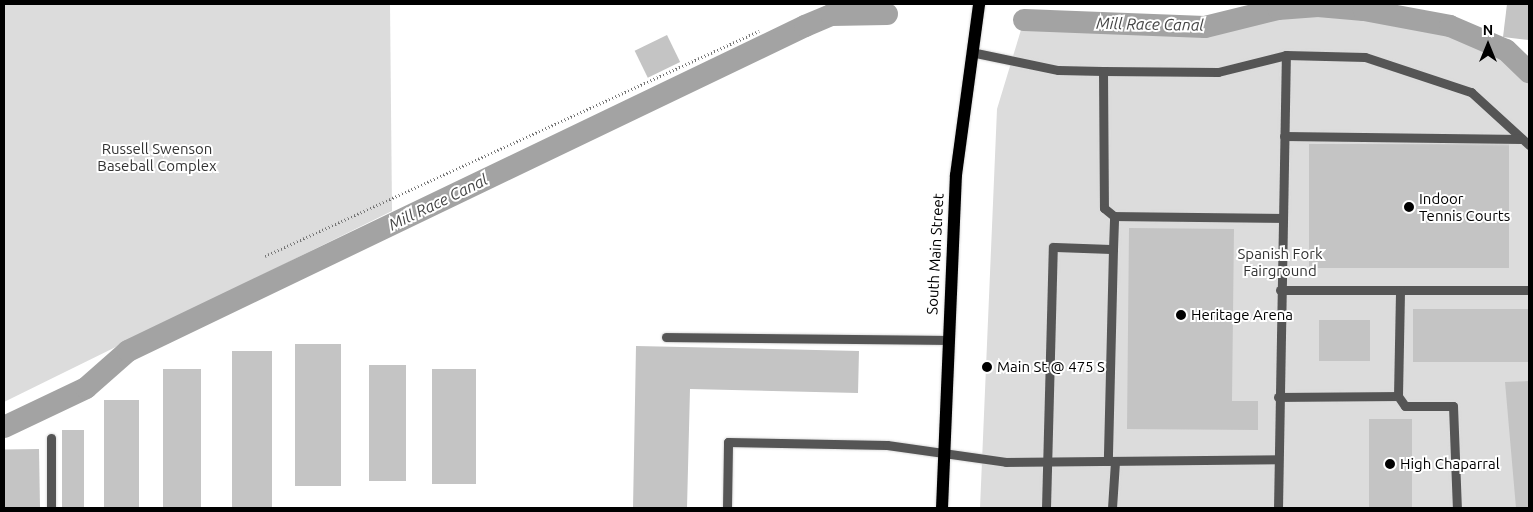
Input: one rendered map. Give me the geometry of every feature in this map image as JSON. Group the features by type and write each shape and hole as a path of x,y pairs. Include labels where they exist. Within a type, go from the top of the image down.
{"main road":[{"name":"South Main Street","path":"942,508 947,340 956,175 971,52 979,4"}],"lane":[{"path":"971,52 1058,70 1218,72 1286,55 1365,57 1471,92 1526,142"},
{"path":"1278,508 1276,459 1286,55"},
{"path":"1103,70 1104,208 1114,216 1282,218"},
{"path":"1284,136 1526,142"},
{"path":"1112,508 1114,216"},
{"path":"1046,508 1053,247 1113,249"},
{"path":"1280,290 1529,290"},
{"path":"1400,290 1398,396 1405,406 1453,406 1457,508"},
{"path":"666,337 947,340"},
{"path":"1278,397 1398,396"},
{"path":"51,438 51,508"},
{"path":"727,508 728,442 887,445 1006,462 1276,459"}],"path":[{"path":"265,256 759,31"}],"green space":[{"name":"Russell Swenson Baseball Complex","path":"4,4 390,4 392,211 4,402"},
{"name":"Spanish Fork Fairground","path":"1318,6 1364,10 1450,26 1506,50 1529,72 1529,508 980,508 997,109 1024,20 1205,27 1278,9"}],"building":[{"path":"1507,4 1529,4 1529,40 1503,37"},
{"path":"667,35 680,62 648,78 635,51"},
{"name":"Indoor Tennis Courts","path":"1309,144 1509,144 1509,268 1309,268"},
{"name":"Heritage Arena","path":"1129,228 1234,229 1232,401 1258,401 1258,430 1127,429"},
{"path":"1413,309 1529,309 1529,362 1413,362"},
{"path":"1319,320 1370,320 1370,361 1319,361"},
{"path":"295,344 341,344 341,486 295,486"},
{"path":"636,346 859,351 858,393 690,389 687,508 633,508"},
{"path":"232,351 272,351 272,508 232,508"},
{"path":"369,365 406,365 406,481 369,481"},
{"path":"163,369 201,369 201,508 163,508"},
{"path":"432,369 476,369 476,484 432,484"},
{"path":"1529,381 1529,508 1516,508 1505,382"},
{"path":"104,400 139,400 139,508 104,508"},
{"name":"High Chaparral","path":"1369,419 1412,419 1412,508 1369,508"},
{"path":"62,430 84,430 84,508 62,508"},
{"path":"39,449 40,508 5,508 4,450"}],"waterway":[{"name":"Mill Race Canal","path":"1024,20 1205,27 1278,9 1318,6 1364,10 1450,26 1506,50 1529,72"},
{"name":"Mill Race Canal","path":"4,427 86,388 128,351 805,26 831,15 887,14"}],"place":[{"name":"Indoor Tennis Courts","path":"1409,207"},
{"name":"Heritage Arena","path":"1181,315"},
{"name":"Main St @ 475 S","path":"987,367"},
{"name":"High Chaparral","path":"1390,464"}]}
